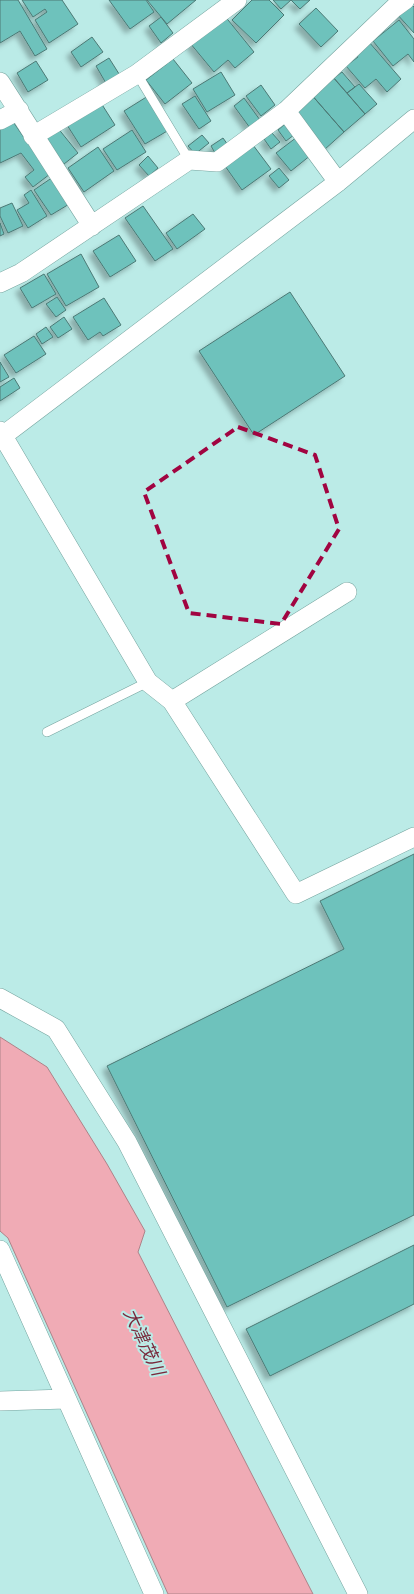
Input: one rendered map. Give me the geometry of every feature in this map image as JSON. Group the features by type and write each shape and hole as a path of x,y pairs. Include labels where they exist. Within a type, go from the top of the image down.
{"street":[{"path":"34,136 137,74 237,0"},
{"path":"0,283 21,273 189,160 217,162 286,111 394,8 405,0"},
{"path":"0,82 92,226"},
{"path":"0,120 19,110"},
{"path":"286,111 338,182"},
{"path":"414,119 338,182 1,435 148,682 172,701 296,894 414,837"},
{"path":"172,701 347,592"},
{"path":"0,998 56,1028 128,1142 358,1594"},
{"path":"0,1250 154,1594"},
{"path":"0,1401 66,1399"}],"lane":[{"path":"137,74 189,160"},
{"path":"47,732 148,682"}],"highlighted area":[{"path":"238,427 315,455 339,529 281,624 189,613 144,492"}],"water":[{"name":"大津茂川","path":"0,1037 47,1067 107,1164 145,1231 138,1252 313,1594 168,1594 8,1238 0,1231"}],"building":[{"path":"0,0 18,0 47,49 35,56 20,31 0,43"},
{"path":"22,0 62,0 78,24 49,43 35,20 47,12 45,9 33,17"},
{"path":"109,0 146,0 154,12 130,29"},
{"path":"147,0 196,0 167,24"},
{"path":"252,0 269,0 284,15 256,43 232,20"},
{"path":"273,0 291,0 281,9"},
{"path":"291,0 310,0 300,9"},
{"path":"409,2 414,7 414,33 396,13"},
{"path":"316,8 338,31 321,47 299,24"},
{"path":"224,15 254,52 235,68 228,60 214,72 190,43"},
{"path":"161,17 173,33 161,43 149,26"},
{"path":"399,20 414,39 414,62 408,54 393,66 373,41"},
{"path":"92,37 103,52 81,67 71,52"},
{"path":"369,42 401,79 387,92 376,79 365,88 346,66 358,57 356,54"},
{"path":"109,58 121,77 107,85 96,66"},
{"path":"173,59 192,83 165,104 146,80"},
{"path":"36,61 48,80 28,92 17,73"},
{"path":"221,72 235,95 207,112 193,89"},
{"path":"342,72 355,87 347,93 334,78"},
{"path":"331,75 365,114 344,132 310,93"},
{"path":"359,84 377,104 365,114 347,93"},
{"path":"261,85 275,105 261,116 246,96"},
{"path":"310,93 344,132 324,150 292,109"},
{"path":"148,96 169,130 145,144 124,111"},
{"path":"195,96 211,121 199,129 182,104"},
{"path":"244,98 260,120 250,128 234,106"},
{"path":"101,103 115,125 81,147 67,125"},
{"path":"14,123 29,145 31,143 54,171 33,187 25,177 34,170 21,153 0,163 0,129"},
{"path":"285,124 294,135 286,141 278,130"},
{"path":"57,127 78,153 64,164 43,137"},
{"path":"132,130 146,152 117,170 103,149"},
{"path":"272,133 280,142 271,149 264,139"},
{"path":"202,135 209,143 195,154 188,146"},
{"path":"297,137 311,155 291,171 276,153"},
{"path":"223,138 228,145 215,153 211,146"},
{"path":"253,145 271,169 242,190 225,166"},
{"path":"98,147 114,171 84,192 68,168"},
{"path":"148,156 158,168 149,176 139,165"},
{"path":"279,168 289,180 279,188 269,176"},
{"path":"53,177 71,203 51,215 34,190"},
{"path":"31,190 47,216 28,228 17,210 29,203 24,195"},
{"path":"12,203 23,226 8,233 0,216 0,208"},
{"path":"143,206 173,249 155,261 125,218"},
{"path":"193,214 205,229 177,249 166,233"},
{"path":"0,223 4,234 0,236"},
{"path":"119,235 136,261 110,277 93,251"},
{"path":"81,254 99,287 66,306 47,274"},
{"path":"44,274 56,294 32,308 20,288"},
{"path":"290,292 345,376 254,435 199,351"},
{"path":"57,297 66,310 56,317 46,304"},
{"path":"104,298 121,325 103,336 100,332 88,340 73,317"},
{"path":"64,317 72,329 58,338 50,327"},
{"path":"46,327 53,337 42,344 36,334"},
{"path":"34,336 46,354 16,373 4,355"},
{"path":"0,362 9,377 0,382"},
{"path":"14,378 20,388 0,401 0,387"},
{"path":"414,854 414,1215 227,1307 107,1066 344,949 320,901"},
{"path":"414,1245 414,1304 270,1376 246,1329"}]}
